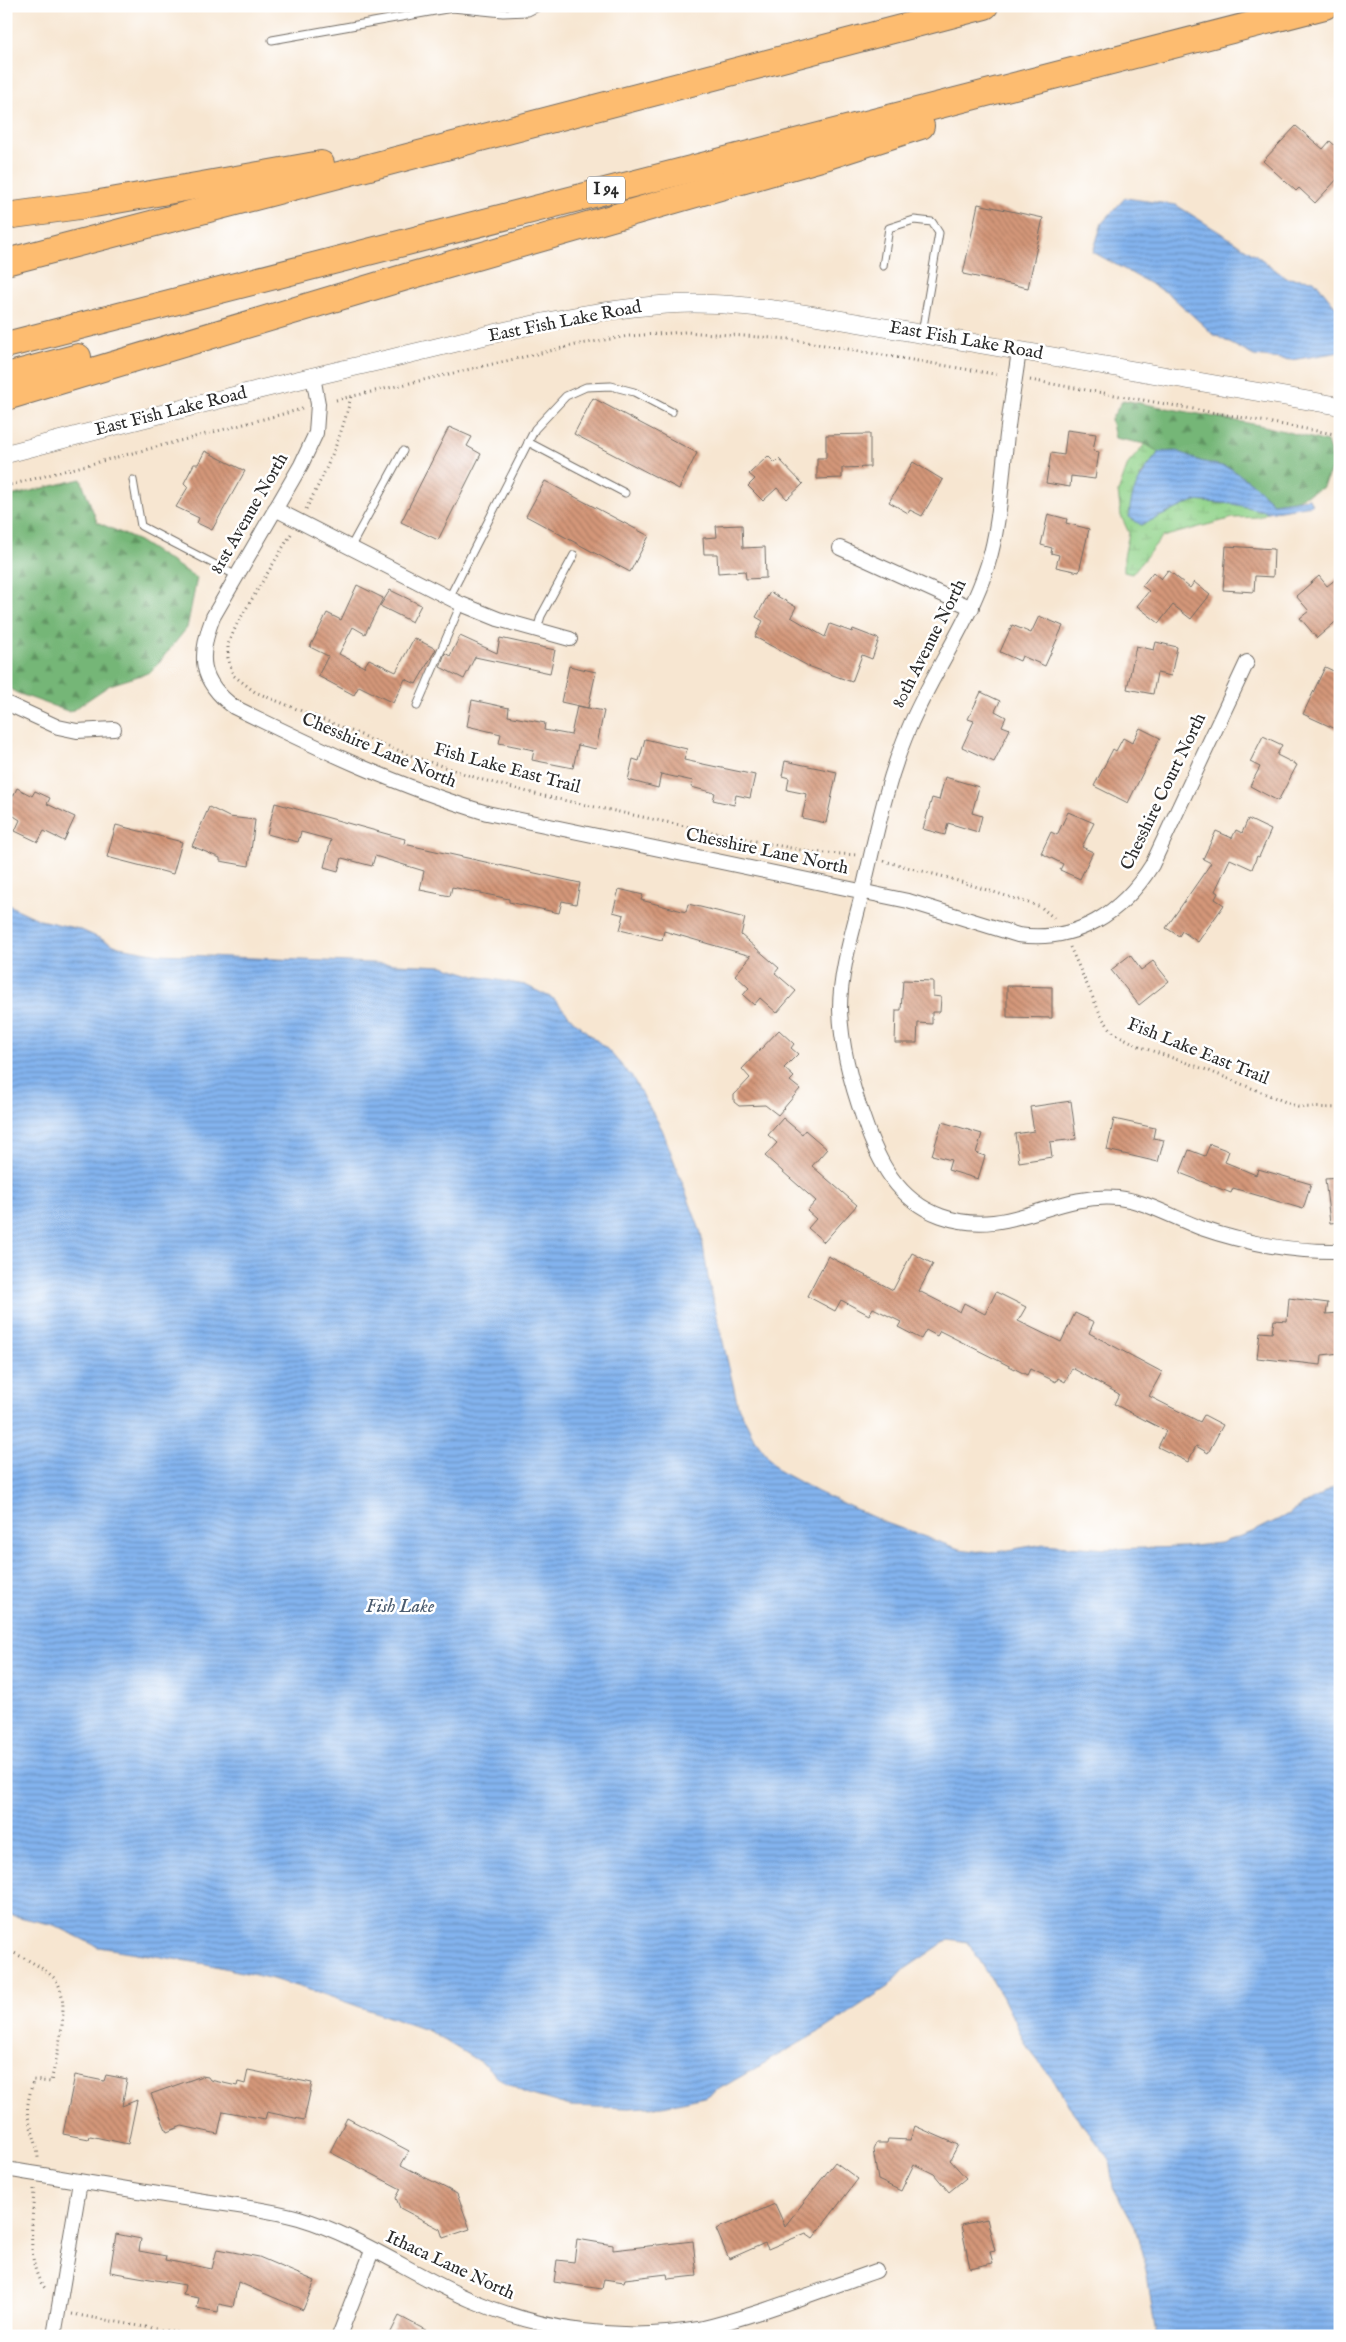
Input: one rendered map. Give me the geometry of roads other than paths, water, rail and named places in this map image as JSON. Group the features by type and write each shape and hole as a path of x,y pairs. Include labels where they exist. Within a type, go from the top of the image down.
{"highway":[{"path":"6,262 986,6"},
{"name":"I 94","path":"6,344 1325,6"},
{"path":"6,397 828,156 1207,36"},
{"path":"6,216 94,204 499,132"},
{"path":"6,376 194,328 251,324"}],"street":[{"name":"East Fish Lake Road","path":"6,454 313,376 584,315 678,304 713,304 772,309 1340,406"},
{"name":"80th Avenue North","path":"863,891 888,788 909,728 972,608 990,558 1000,508 1006,444 1019,350"},
{"name":"81st Avenue North","path":"204,668 206,636 213,617 238,576 316,433 318,404 313,376"},
{"path":"275,509 455,601 498,619 570,639"},
{"path":"840,548 972,608"},
{"name":"Chesshire Court North","path":"863,891 944,910 1000,930 1034,937 1063,934 1099,919 1126,900 1141,883 1152,865 1247,662"},
{"name":"Chesshire Lane North","path":"204,668 210,683 220,697 234,708 350,763 438,798 487,814 863,891 845,964 840,1006 843,1050 853,1091 874,1150 887,1174 906,1196 941,1216 972,1224 997,1223 1025,1217 1076,1199 1098,1197 1123,1198 1206,1229 1251,1242 1319,1252 1340,1251"},
{"path":"6,703 58,727 76,731 114,729"},
{"name":"Ithaca Lane North","path":"6,2169 298,2218 321,2226 470,2300 519,2319 560,2329 605,2335 652,2334 697,2329 741,2317 876,2271"},
{"path":"54,2336 80,2182"},
{"path":"339,2336 372,2251"}],"lane":[{"path":"272,40 453,7 503,13 528,12 540,6"},
{"path":"883,266 889,228 914,220 932,222 939,233 922,334"},
{"path":"417,706 455,601 535,429 566,396 586,387 611,386 634,392 672,412"},
{"path":"528,442 625,493"},
{"path":"350,548 403,451"},
{"path":"133,480 141,526 238,576"},
{"path":"537,631 541,616 574,555"}],"water":[{"path":"1125,198 1176,205 1256,255 1286,278 1314,280 1340,312 1340,352 1291,360 1254,356 1213,334 1169,294 1093,252 1102,223"},
{"path":"1177,451 1200,461 1230,468 1253,484 1273,503 1309,498 1312,505 1268,512 1233,504 1194,501 1141,525 1129,517 1132,498 1138,482 1159,452"},
{"name":"Fish Lake","path":"6,904 40,920 79,929 119,947 159,954 443,966 475,976 525,985 554,999 576,1023 608,1050 632,1077 662,1129 701,1233 708,1278 738,1406 754,1438 779,1471 818,1492 886,1523 959,1549 990,1553 1044,1544 1106,1549 1184,1547 1220,1543 1253,1532 1283,1517 1340,1483 1340,2336 1156,2336 1147,2274 1135,2227 1113,2187 1109,2158 1073,2113 1057,2085 1028,2048 1002,1996 968,1942 949,1939 905,1969 889,1986 824,2029 705,2097 663,2106 629,2108 570,2106 525,2093 504,2082 485,2065 429,2031 323,1994 269,1978 206,1964 98,1947 54,1925 6,1914"}]}
